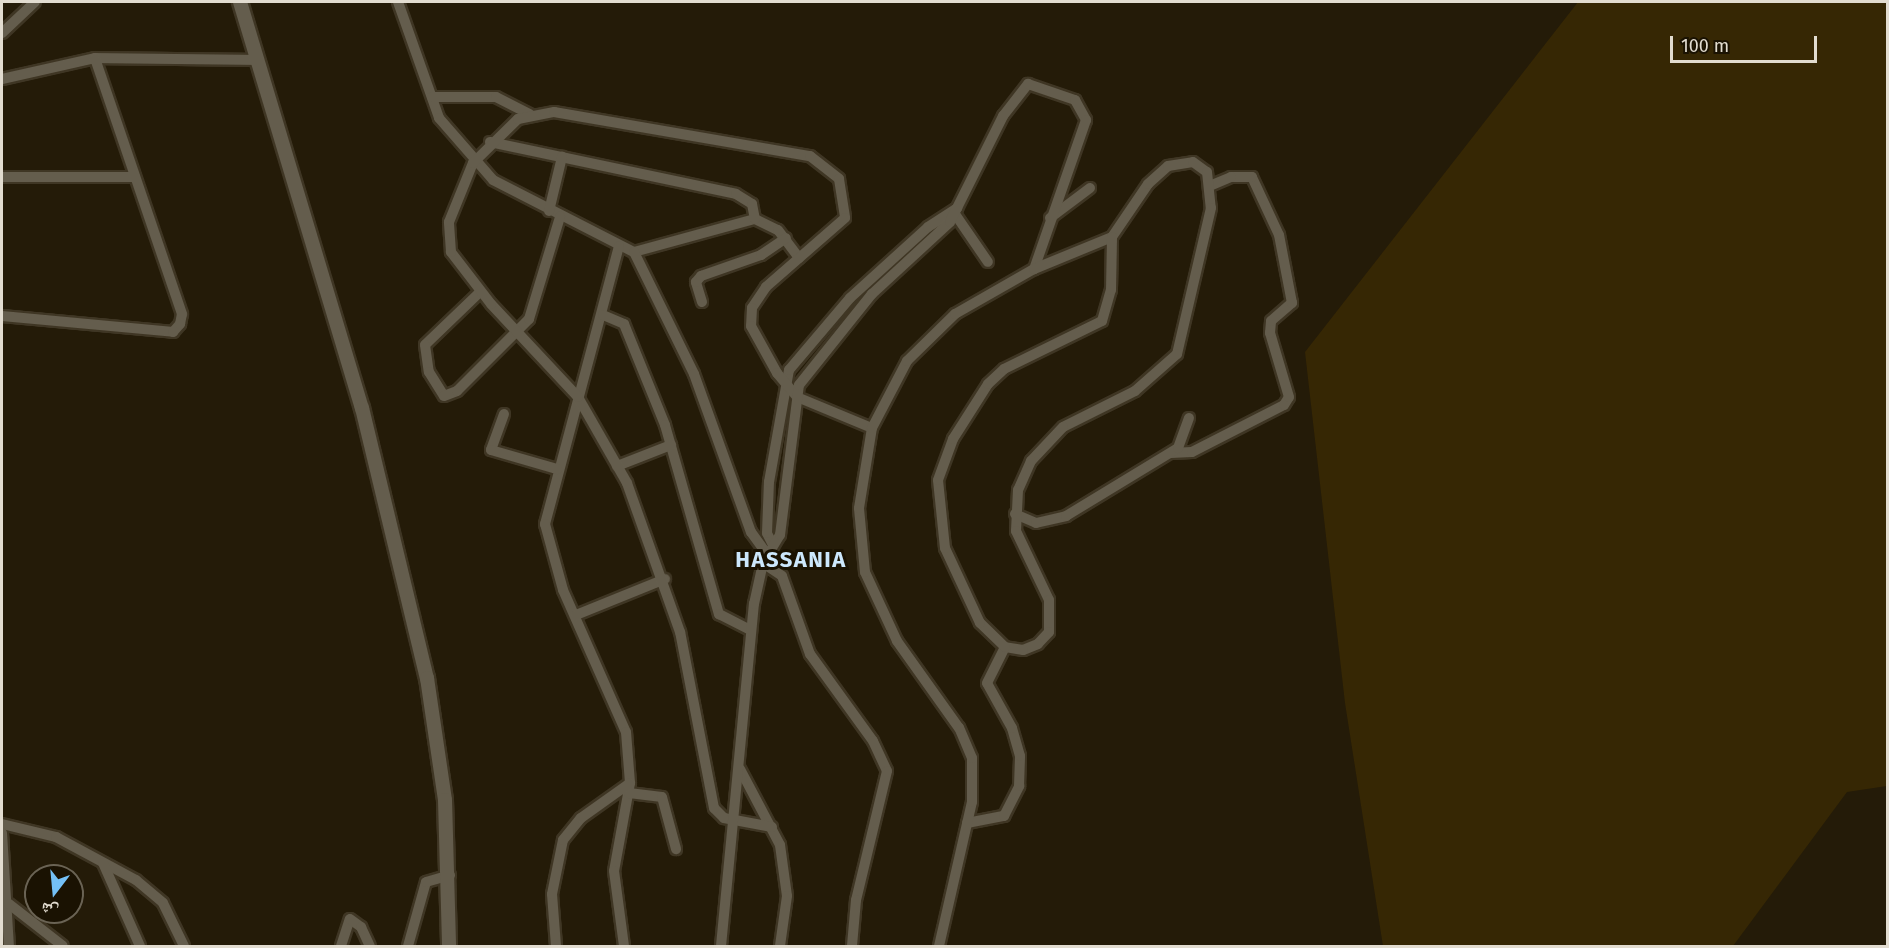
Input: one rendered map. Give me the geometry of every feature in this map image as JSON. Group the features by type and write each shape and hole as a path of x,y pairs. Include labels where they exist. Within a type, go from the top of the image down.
{"street":[{"path":"2,33 35,2"},
{"path":"240,2 362,408 401,562 427,678 450,875 449,946"},
{"path":"398,2 432,98 447,132 473,163 549,211 634,252 755,219 786,238 799,258"},
{"path":"2,79 95,58 257,60"},
{"path":"2,316 173,332 182,314 95,58"},
{"path":"721,946 732,820 740,769 751,630 765,558 772,543 780,535 797,397 804,375 848,321 956,211 1011,101 1024,86 1037,84 1075,100 1085,115 1034,268"},
{"path":"432,98 496,97 530,114 588,116 810,156 839,179 846,214 835,231 766,287 750,320 784,384 797,397 872,428"},
{"path":"530,114 490,142 473,163 447,234 451,252 480,292 578,397 617,466 665,579 695,693 712,805 732,820 772,827"},
{"path":"490,142 736,194 752,204 755,219"},
{"path":"549,211 562,157"},
{"path":"1199,165 1212,185 1177,354 1145,385 1078,416 1046,445 1023,477 1016,514 1020,542 1038,570 1051,620 1038,644 1023,650 1005,647 984,630 952,568 939,526 941,470 974,400 1004,369 1102,321 1111,290 1112,237 1148,184 1168,166 1199,165"},
{"path":"1171,453 1192,452 1284,405 1289,397 1270,333 1271,321 1292,303 1279,235 1252,177 1239,175 1212,185"},
{"path":"2,177 135,177"},
{"path":"1050,218 1090,188"},
{"path":"956,211 988,262"},
{"path":"772,543 767,533 769,482 784,384 837,312 884,267 956,211"},
{"path":"480,292 425,345 439,392 453,394 533,309 560,217"},
{"path":"939,946 974,788 969,743 897,641 865,572 859,508 872,428 917,348 955,314 1034,268 1112,237"},
{"path":"702,302 697,286 701,276 761,255 786,238"},
{"path":"619,246 603,315 557,470 546,540 626,732 629,788 614,871 624,946"},
{"path":"634,252 694,374 751,532 765,558 782,576 810,654 873,741 887,771 856,900 852,946"},
{"path":"884,267 892,276"},
{"path":"837,312 848,321"},
{"path":"603,315 621,321 628,331 670,446 719,614 751,630"},
{"path":"504,414 491,450 557,470"},
{"path":"1016,514 1036,523 1055,521 1171,453 1186,436 1189,418"},
{"path":"617,466 670,446"},
{"path":"576,615 665,579"},
{"path":"967,823 1004,816 1019,786 1020,756 1012,728 987,684 1005,647"},
{"path":"740,769 772,827 786,876 780,946"},
{"path":"556,946 552,894 564,840 581,818 629,788 662,796 676,849"},
{"path":"2,824 56,837 136,879 163,903 184,946"},
{"path":"2,833 9,904 9,946"},
{"path":"104,863 140,946"},
{"path":"408,946 426,882 450,875"},
{"path":"9,904 63,946"},
{"path":"341,946 350,919 368,945"}],"shaded area":[{"path":"1578,2 1887,2 1887,786 1847,792 1733,946 1383,946 1345,703 1305,352"}],"district":[{"name":"HASSANIA","path":"791,560"}]}
